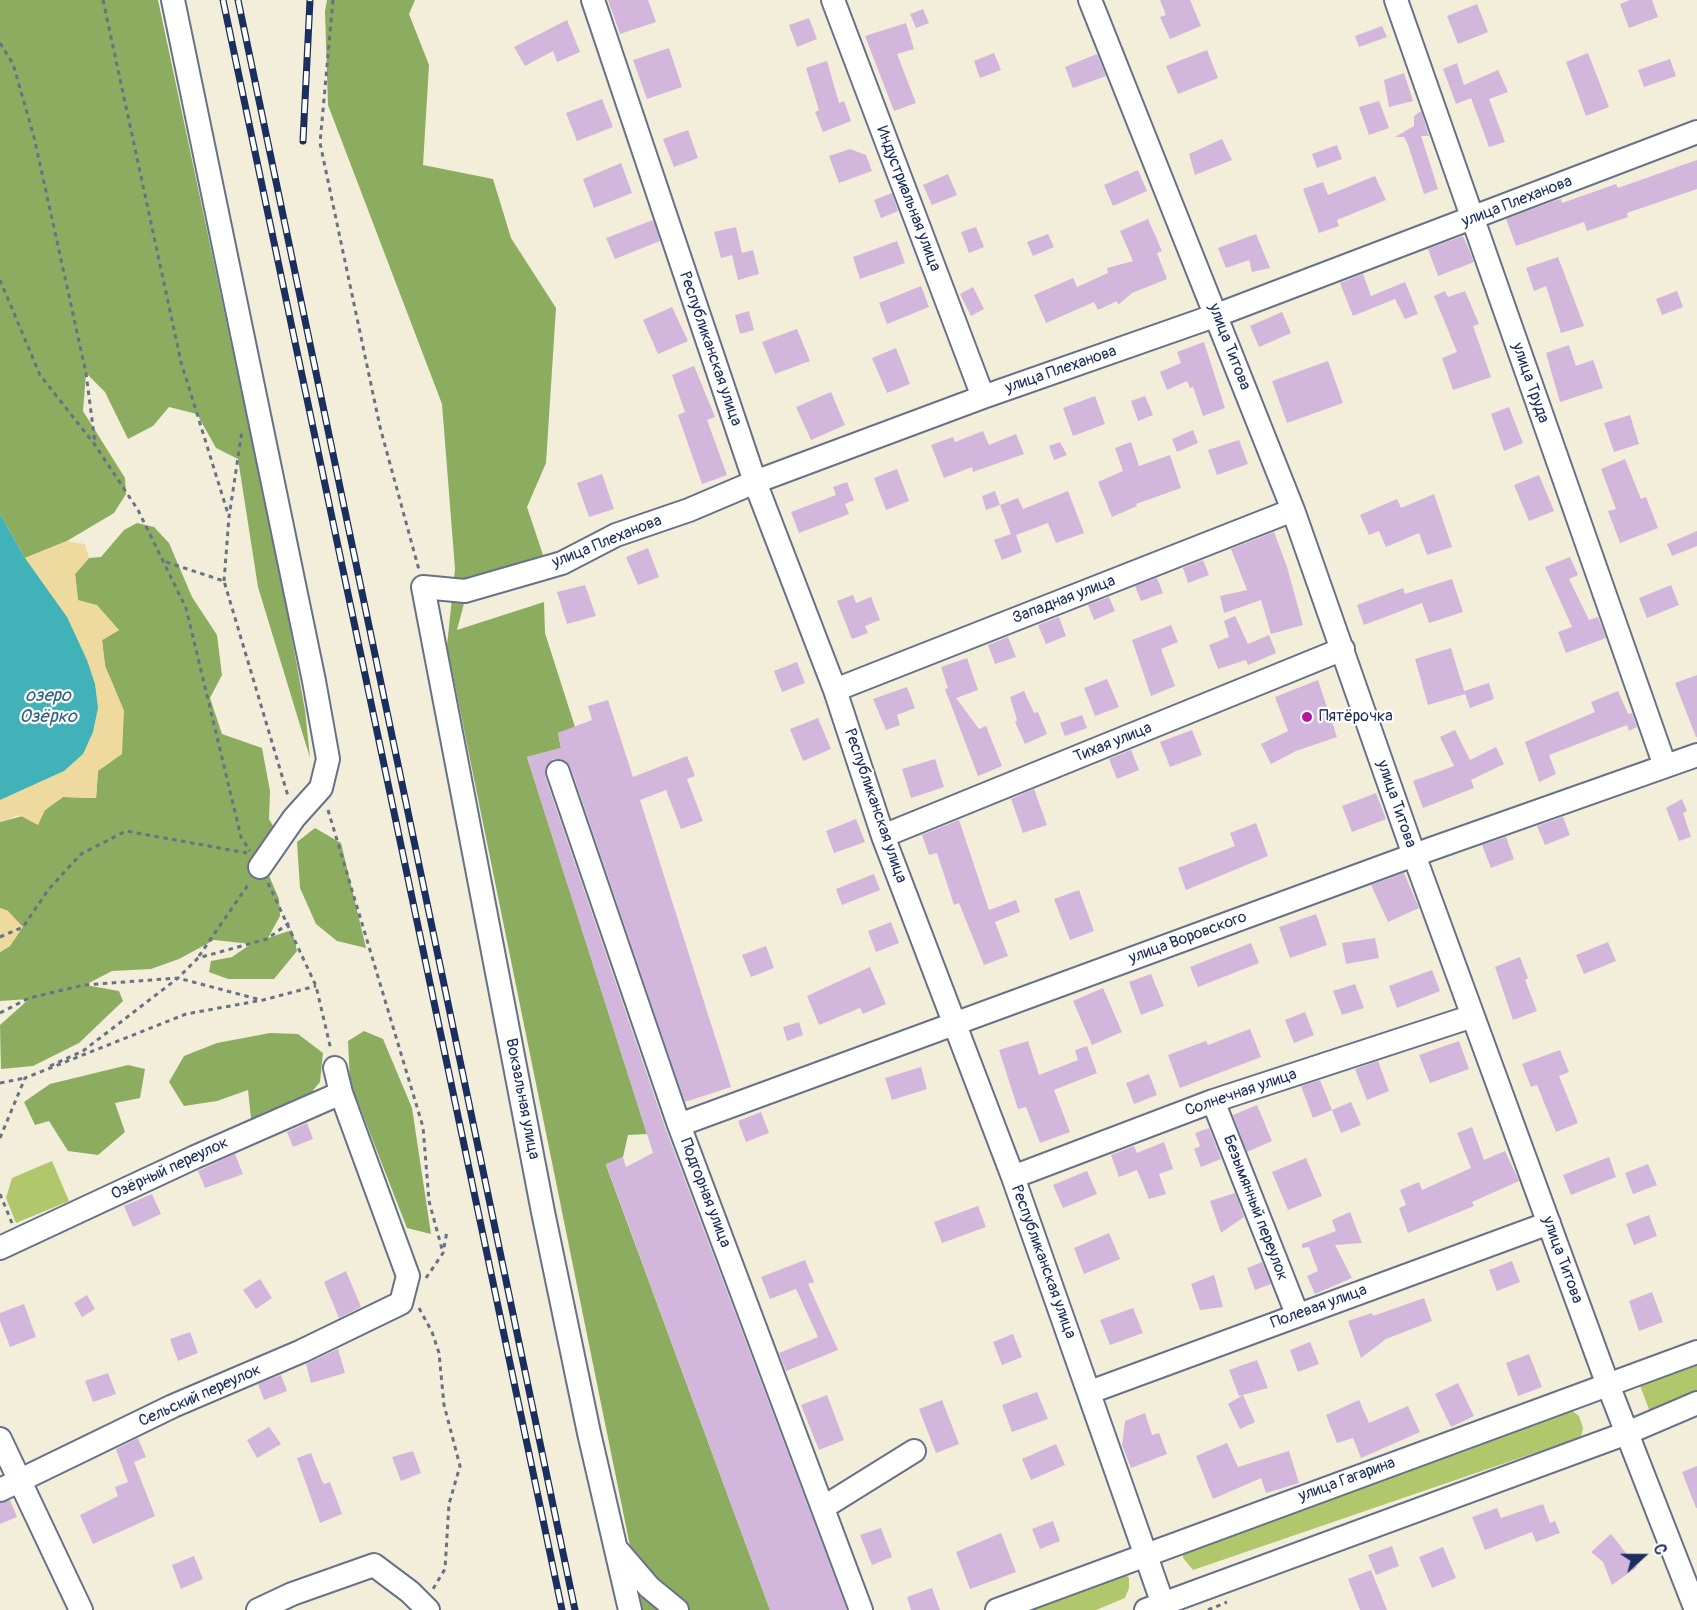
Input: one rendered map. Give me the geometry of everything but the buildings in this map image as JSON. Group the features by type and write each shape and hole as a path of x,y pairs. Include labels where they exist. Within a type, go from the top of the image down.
{"street":[{"path":"173,0 314,681 328,759 321,788 294,818 260,867"},
{"name":"Республиканская улица","path":"593,0 755,482 835,690 883,836 1013,1177 1090,1392 1146,1555 1158,1608"},
{"name":"Индустриальная улица","path":"833,0 983,397"},
{"name":"улица Титова","path":"1089,0 1217,315 1293,510 1414,855 1626,1433 1696,1610"},
{"name":"улица Труда","path":"1396,0 1665,766"},
{"name":"улица Плеханова","path":"423,586 465,591 562,563 616,535 689,510 755,482 983,397 1217,315 1697,132"},
{"name":"Западная улица","path":"835,690 1293,510"},
{"name":"Вокзальная улица","path":"423,586 543,1212 589,1433 630,1610"},
{"name":"Тихая улица","path":"883,836 1343,649"},
{"name":"улица Воровского","path":"679,1125 1414,855 1697,755"},
{"name":"Подгорная улица","path":"558,772 679,1125 861,1610"},
{"name":"Солнечная улица","path":"1013,1177 1213,1101 1473,1016"},
{"path":"335,1068 341,1093 408,1276 401,1303"},
{"name":"Озёрный переулок","path":"9,1244 195,1157 341,1093"},
{"name":"Безымянный переулок","path":"1213,1101 1297,1314"},
{"name":"Полевая улица","path":"1090,1392 1549,1223"},
{"name":"Сельский переулок","path":"0,1490 173,1406 302,1351 401,1303"},
{"name":"улица Гагарина","path":"997,1610 1697,1352"},
{"path":"1158,1608 1626,1433 1697,1403"},
{"path":"0,1439 81,1610"},
{"path":"824,1507 914,1451"},
{"path":"617,1550 649,1587 677,1610"},
{"path":"258,1610 292,1594 374,1565 425,1607"}],"path":[{"path":"103,0 181,362 229,518"},
{"path":"333,0 320,143 380,427 423,586"},
{"path":"0,43 13,64 36,149 86,373 95,445"},
{"path":"0,280 40,375 95,445 138,510 166,562 186,608 241,837 251,854 126,831 81,854 48,890 23,927 0,938"},
{"path":"243,423 229,518 224,581 294,818"},
{"path":"166,562 224,581"},
{"path":"321,788 423,1127 429,1201 443,1253"},
{"path":"0,1138 25,1078 83,1051 178,978 198,958 260,867 289,923 316,986 335,1068"},
{"path":"198,958 267,939 289,923"},
{"path":"0,1013 30,998 84,985 178,978 263,1000"},
{"path":"0,1083 25,1078 186,1014 263,1000 316,986"},
{"path":"0,1194 9,1244"},
{"path":"425,1280 443,1253 447,1231"},
{"path":"401,1303 411,1294 432,1332 439,1353 444,1405 460,1466 450,1504 446,1569 425,1607"}],"green space":[{"path":"0,0 158,0 281,578 305,710 310,758 258,587 238,459 216,448 197,414 169,407 153,426 128,439 105,392 86,373 83,411 125,478 126,494 114,513 67,541 25,558 0,514"},
{"path":"327,0 415,0 409,14 429,65 423,165 493,179 511,238 556,308 546,463 527,507 543,555 470,581 457,630 544,602 545,633 575,727 558,733 561,748 527,757 647,1134 628,1135 623,1157 606,1165 770,1610 643,1610 447,646 455,569 442,404 328,105 325,11"},
{"path":"137,523 154,527 169,543 192,597 217,635 222,675 210,698 222,734 262,748 270,791 269,819 276,831 264,864 279,899 280,916 268,938 292,930 297,951 274,979 228,979 209,972 211,961 232,957 251,944 214,940 179,959 151,969 112,971 85,985 119,991 123,1001 79,1043 33,1066 1,1069 0,1025 29,999 0,1001 0,952 10,946 8,911 0,908 0,822 45,810 63,797 96,798 98,771 124,711 105,666 102,640 119,630 78,601 75,574 89,558 101,557 124,530"},
{"path":"315,828 341,843 366,948 337,941 316,924 300,888 297,842"},
{"path":"364,1031 383,1039 412,1108 431,1234 407,1228 350,1082 348,1041"},
{"path":"270,1033 298,1034 323,1053 320,1082 301,1105 270,1125 251,1118 248,1090 217,1101 184,1106 169,1082 184,1056 217,1043"},
{"path":"128,1065 145,1069 140,1098 115,1103 125,1132 98,1155 68,1151 49,1121 35,1125 24,1102 50,1084"},
{"path":"52,1161 69,1201 16,1223 6,1198 12,1178"},
{"path":"1697,1361 1697,1395 1650,1412 1639,1383"},
{"path":"1570,1409 1579,1416 1583,1428 1581,1437 1193,1570 1183,1558 1184,1544"},
{"path":"1122,1570 1129,1578 1129,1588 1125,1598 1096,1610 1016,1610"}],"sand":[{"path":"67,541 85,544 89,558 75,574 78,600 97,605 119,630 102,640 105,666 124,711 122,754 98,771 96,798 62,797 45,810 38,825 19,815 0,822 0,800 64,771 87,660 66,617 25,558"},
{"path":"0,908 8,911 23,927 10,946 0,952"}],"water":[{"name":"озеро Озёрко","path":"0,514 25,558 67,617 87,660 95,684 98,708 93,732 83,754 64,771 0,800"}],"railway":[{"path":"223,0 562,1610"},
{"path":"238,0 575,1610"},
{"path":"303,141 310,0"}],"place":[{"name":"Пятёрочка","path":"1307,717"}]}
